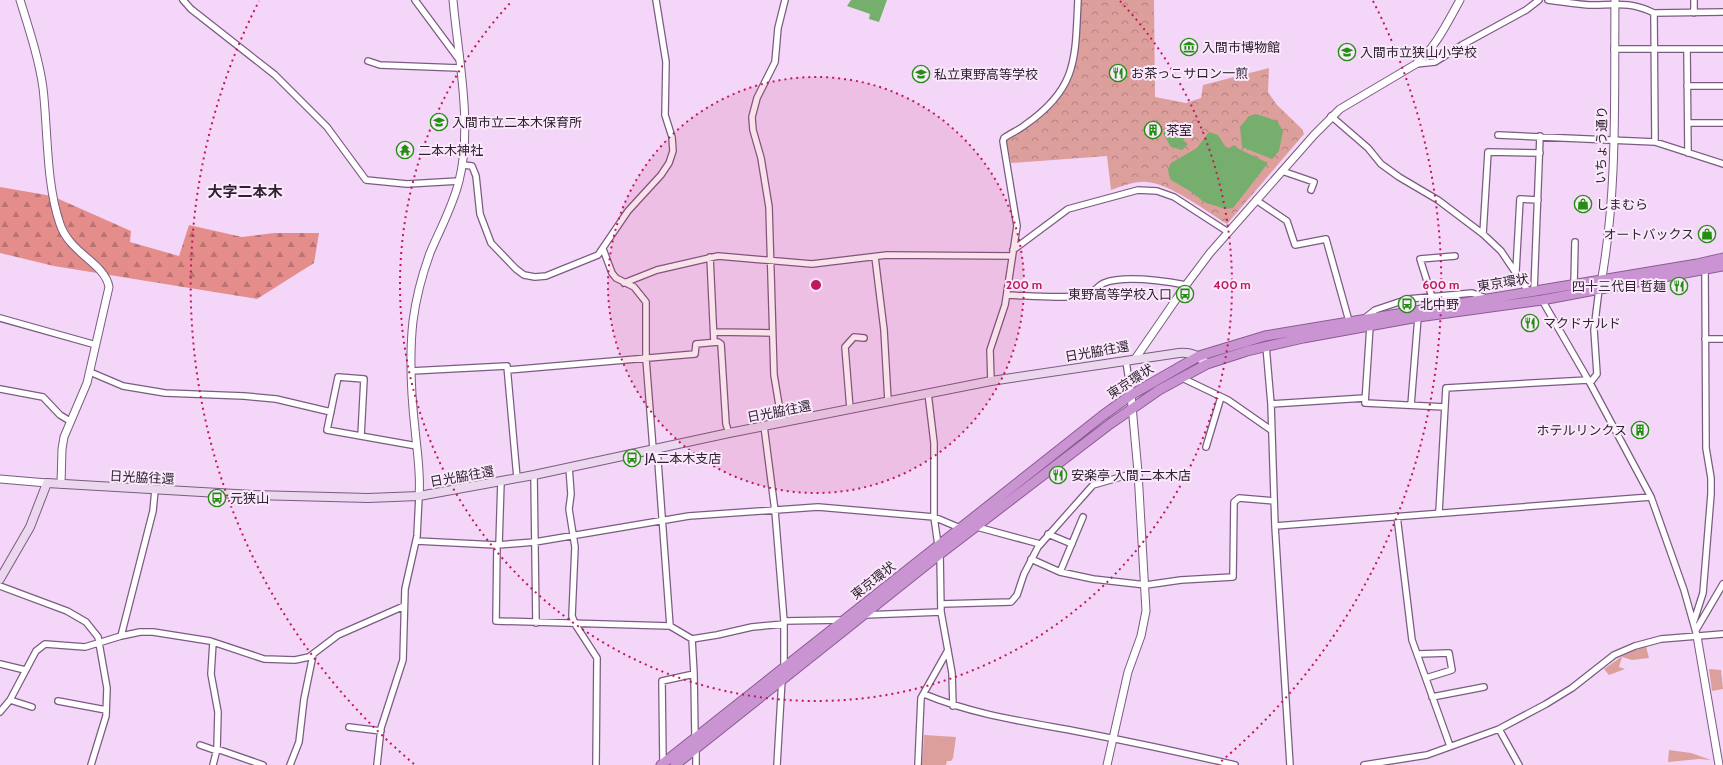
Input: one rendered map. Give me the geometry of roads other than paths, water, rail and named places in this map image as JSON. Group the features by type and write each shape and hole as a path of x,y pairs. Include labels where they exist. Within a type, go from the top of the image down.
{"highway":[{"name":"東京環状","path":"662,764 843,620 939,550 977,527 1133,407 1180,377 1207,364 1266,346 1367,322 1487,298 1697,264 1723,258"},
{"name":"東京環状","path":"675,765 864,615 939,550 960,528 1131,395 1199,356 1265,336 1349,321 1367,322 1418,318 1542,300 1705,271 1723,266"}],"main road":[{"path":"1135,359 1179,353 1192,353 1199,356 1207,364"},
{"name":"日光脇往還","path":"47,483 253,495 353,498 419,496 534,475 729,433 928,393 991,381 1135,359"},
{"path":"0,579 30,527 47,483"}],"street":[{"path":"20,0 35,51 43,87 53,188 60,225 76,249 102,270 108,278 109,287 90,372 83,396 70,421 62,449 62,484"},
{"path":"183,0 191,9 274,75 327,127 366,180 407,184 459,181"},
{"path":"415,0 458,58"},
{"path":"378,765 381,731 403,660 405,589 416,541 420,472 411,371 412,328 419,289 431,253 449,213 459,181 462,165 465,132 453,0"},
{"path":"462,165 472,166 476,176 480,214 491,243 524,275 535,277 546,276 598,255 628,211 670,163 673,150 672,137 664,115 666,62 656,0"},
{"path":"782,423 774,375 769,207 761,158 753,130 752,117 757,98 775,62 778,28 785,0"},
{"path":"991,381 990,350 1003,314 1017,226 1003,142 1004,138 1042,112 1058,95 1072,71 1075,56 1078,0"},
{"name":"日光脇往還","path":"1135,359 1186,285 1228,232 1331,116 1359,97 1416,64 1423,58 1438,39 1460,0"},
{"path":"1416,64 1435,62 1462,45 1526,10 1539,0"},
{"path":"1548,0 1588,4 1615,2 1638,6 1654,13 1723,12"},
{"path":"1694,0 1694,13"},
{"name":"いちょう通り","path":"1600,289 1612,200 1615,2"},
{"path":"1654,13 1655,142"},
{"path":"1614,49 1723,50"},
{"path":"1687,49 1688,153"},
{"path":"368,61 380,65 460,68"},
{"path":"1687,86 1723,86"},
{"path":"1331,116 1368,148 1381,164 1399,177 1438,200 1483,234 1501,251 1531,291"},
{"path":"1688,123 1723,123"},
{"path":"1498,135 1655,142 1723,164"},
{"path":"1531,291 1538,200 1540,136"},
{"path":"1483,234 1488,152 1540,153"},
{"path":"1282,171 1314,182 1310,190"},
{"path":"624,283 657,270 710,257 731,256 812,264 875,256 1012,253 1068,209 1138,190 1157,191 1174,197 1228,232"},
{"path":"1516,271 1520,199 1538,200"},
{"path":"1256,200 1287,221 1295,245 1326,239 1349,321"},
{"path":"1574,284 1575,242"},
{"path":"603,249 612,273 624,283 634,287 646,302 646,359 662,520 670,626"},
{"path":"875,256 884,330 888,401"},
{"path":"1432,297 1420,259 1455,256"},
{"path":"710,257 714,342"},
{"path":"1694,621 1703,593 1711,494 1711,478 1706,448 1705,271"},
{"path":"1007,295 1044,297 1086,295 1093,292 1098,286 1109,282 1141,280 1160,280 1186,285"},
{"path":"1439,512 1446,388 1589,381 1597,374 1594,330 1600,289"},
{"path":"1445,407 1365,403 1367,322 1375,310 1408,299 1472,292 1487,298"},
{"path":"1542,300 1589,381 1651,497 1694,621 1718,763"},
{"path":"0,318 96,345"},
{"path":"1411,405 1418,318"},
{"path":"714,332 772,333"},
{"path":"850,409 845,346 854,337 864,338"},
{"path":"1705,339 1723,339"},
{"path":"508,370 695,354 696,344 714,342 721,344 726,424 729,433"},
{"path":"1266,346 1272,430 1275,526 1290,765"},
{"path":"1107,765 1128,672 1144,624 1147,598 1133,407 1126,361"},
{"path":"411,371 507,366 518,478"},
{"path":"90,372 123,386 158,392 276,399 331,412"},
{"path":"361,436 364,379 338,377 327,430 417,446"},
{"path":"1180,377 1222,397 1272,430"},
{"path":"0,389 43,397 60,415 70,421"},
{"path":"928,393 934,443 934,517 939,550 941,612 952,673 953,706"},
{"path":"1206,447 1222,397"},
{"path":"1270,404 1365,398"},
{"path":"764,426 775,511 784,623 784,666 777,765"},
{"path":"569,467 571,494 569,509 575,547 572,616 575,624 597,658 596,765"},
{"path":"941,604 1011,602 1017,595 1031,559 1040,544 1093,485 1138,472"},
{"path":"534,475 536,622"},
{"path":"0,479 47,483"},
{"path":"501,481 496,621 670,626 692,639 752,627 784,623 843,620"},
{"path":"121,636 153,511 155,490"},
{"path":"1275,526 1439,512 1651,497"},
{"path":"1031,559 1060,572 1092,579 1146,585 1181,580 1233,577 1234,502 1239,498 1274,501"},
{"path":"416,541 498,545 535,542 689,516 818,507 934,517 960,528"},
{"path":"1397,516 1412,640 1450,746"},
{"path":"1060,572 1083,517"},
{"path":"977,527 1040,544"},
{"path":"1048,534 1072,544"},
{"path":"1696,633 1723,584"},
{"path":"0,586 67,611 86,622 98,637 107,688 106,716 91,765"},
{"path":"0,712 10,700 36,651 45,644 77,648 140,632 153,632 213,642 264,659 295,660 312,655 338,635 404,606"},
{"path":"864,615 941,612"},
{"path":"1364,765 1427,755 1499,729 1566,692 1614,655 1635,646 1661,639 1696,633 1723,634"},
{"path":"692,639 696,737"},
{"path":"213,642 211,674 218,712 217,750 214,765"},
{"path":"918,765 921,698 948,649"},
{"path":"1418,654 1449,653 1452,670 1426,678"},
{"path":"290,765 299,742 312,655"},
{"path":"0,664 25,670"},
{"path":"662,764 662,681 694,674"},
{"path":"1432,696 1484,687"},
{"path":"924,694 953,706 988,715 1113,738 1235,765"},
{"path":"10,700 32,706"},
{"path":"58,701 106,710"},
{"path":"349,727 381,731"},
{"path":"1499,729 1519,765"},
{"path":"200,745 264,765"},
{"path":"696,748 696,765"}],"place":[{"name":"入間市博物館","path":"1189,47"},
{"name":"入間市立狭山小学校","path":"1347,52"},
{"name":"お茶っこサロン一煎","path":"1118,73"},
{"name":"私立東野高等学校","path":"921,74"},
{"name":"入間市立二本木保育所","path":"439,122"},
{"name":"茶室","path":"1153,130"},
{"name":"二本木神社","path":"405,150"},
{"name":"しまむら","path":"1583,204"},
{"name":"オートバックス","path":"1707,234"},
{"name":"四十三代目 哲麺","path":"1679,286"},
{"name":"東野高等学校入口","path":"1185,294"},
{"name":"北中野","path":"1407,304"},
{"name":"マクドナルド","path":"1530,323"},
{"name":"ホテルリンクス","path":"1640,430"},
{"name":"JA二本木支店","path":"632,458"},
{"name":"安楽亭 入間二本木店","path":"1058,475"},
{"name":"元狭山","path":"217,498"}],"district":[{"name":"大字二本木","path":"245,192"}]}
